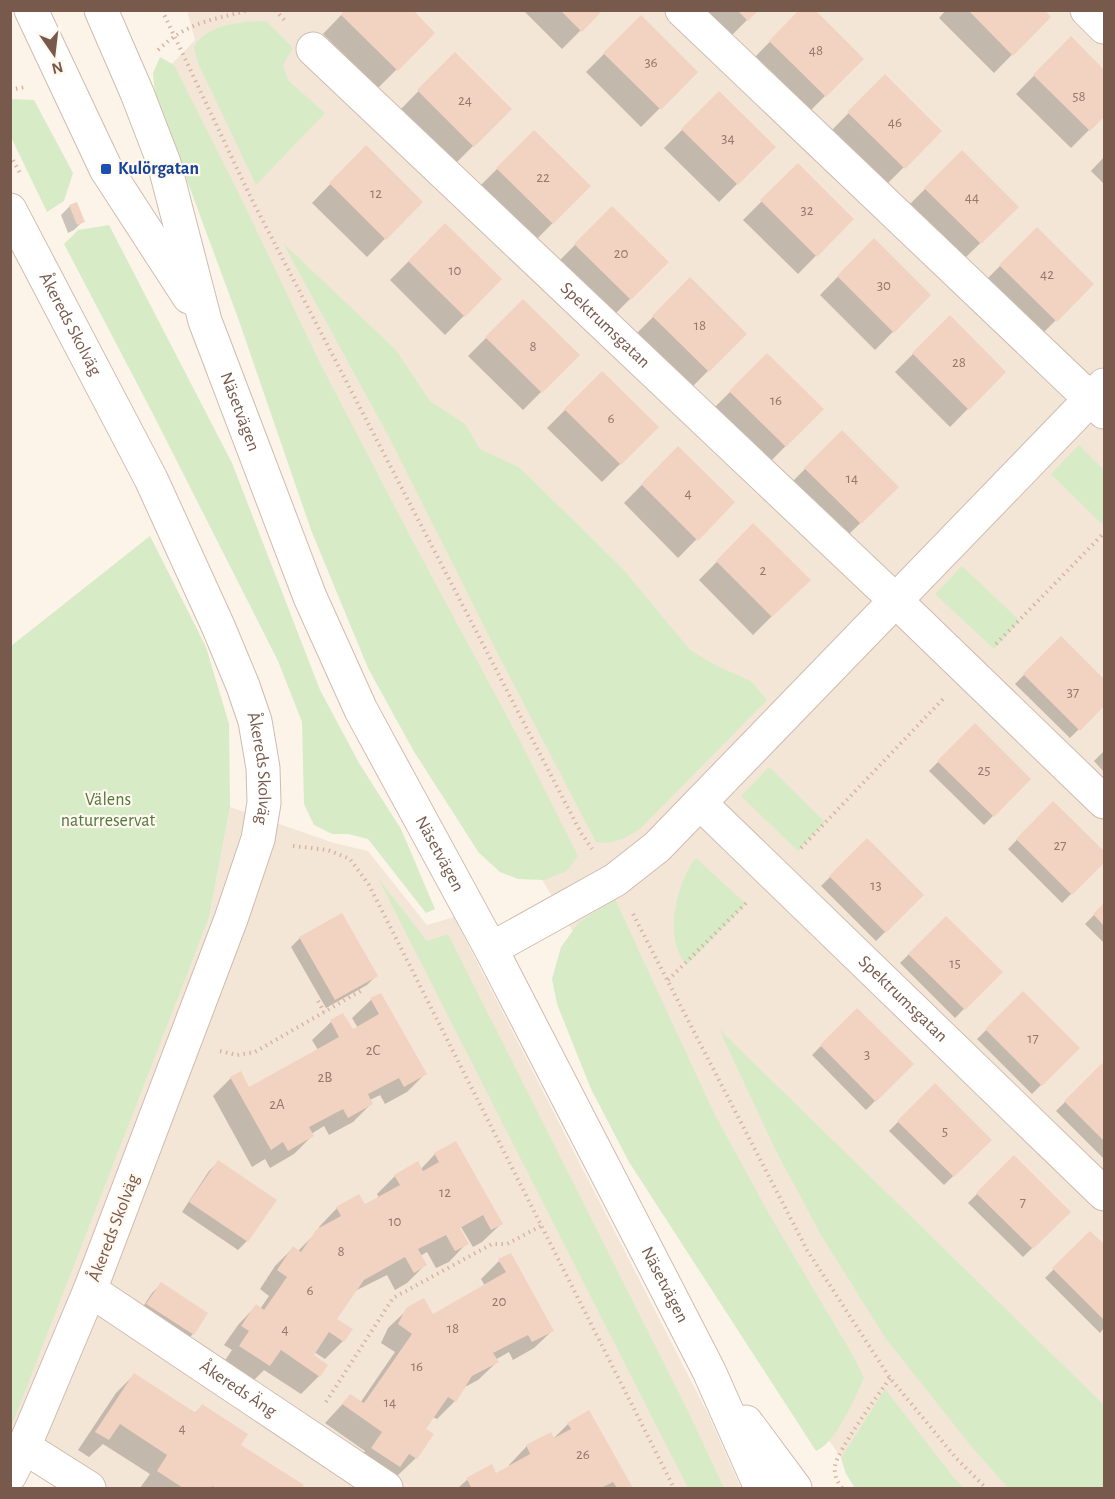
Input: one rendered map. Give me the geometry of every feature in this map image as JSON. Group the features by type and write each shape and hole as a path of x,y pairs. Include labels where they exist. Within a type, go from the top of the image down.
{"street":[{"name":"Näsetvägen","path":"31,10 106,169 205,321"},
{"name":"Näsetvägen","path":"101,10 164,163 205,321 310,597 361,710 491,949 709,1371 760,1488"},
{"path":"491,949 615,880 657,847 896,602 1100,399 682,10"},
{"path":"1087,10 1104,27"},
{"name":"Spektrumsgatan","path":"313,49 1104,802"},
{"name":"Åkereds Skolväg","path":"10,210 151,479 218,626 255,721 263,768 264,803 258,839 231,919 90,1290 17,1461 89,1488"},
{"name":"Spektrumsgatan","path":"700,803 1104,1194"},
{"name":"Åkereds Äng","path":"90,1290 386,1488"},
{"name":"Näsetvägen","path":"709,1371 795,1488"}],"path":[{"path":"162,10 251,198 581,833 615,880 807,1250 890,1378 956,1458 986,1488"},
{"path":"175,35 197,24 249,10"},
{"path":"10,155 21,176"},
{"path":"668,980 774,875 1104,533"},
{"path":"291,856 296,846 297,835"},
{"path":"258,839 328,850 350,859 369,885 674,1488"},
{"path":"184,1042 237,1055 255,1052 364,989"},
{"path":"318,1002 324,1012"},
{"path":"304,1435 393,1298 492,1244 507,1244 541,1226"},
{"path":"842,1488 836,1480 835,1467 841,1452 890,1378"}],"shaded area":[{"path":"187,11 1104,11 1104,1488 863,1488 732,1305 582,947 534,866 156,80 195,40"},
{"path":"230,807 334,843 368,851 427,925 454,917 708,1414 741,1488 67,1488 11,1450 10,1427 209,918"}],"green space":[{"path":"266,21 293,48 283,65 288,80 325,113 256,185 198,63 194,47 200,39 216,28 236,23"},
{"path":"160,57 174,65 320,363 517,735 578,856 567,871 544,880 518,879 500,872 479,853 413,750 368,668 311,530 238,318 155,94 153,73"},
{"path":"11,99 34,100 73,173 64,201 47,212 11,137"},
{"path":"109,225 232,463 320,690 359,763 401,829 435,909 426,913 368,839 348,834 332,834 314,825 304,804 302,722 278,661 64,244 78,230"},
{"path":"283,243 396,350 430,401 465,424 480,449 520,468 623,569 690,650 717,666 751,681 767,700 640,829 614,842 596,842 390,439"},
{"path":"1079,445 1104,470 1104,526 1051,474"},
{"name":"Välens naturreservat","path":"150,536 206,647 229,724 230,807 209,918 11,1427 11,646"},
{"path":"962,566 1020,621 994,649 935,594"},
{"path":"769,767 825,822 798,851 741,796"},
{"path":"696,858 746,904 686,964 675,940 675,911 683,881"},
{"path":"378,878 427,941 448,934 688,1411 724,1488 688,1488"},
{"path":"615,899 714,1113 769,1214 864,1378 838,1430 816,1451 629,1162 591,1089 557,1004 552,979 561,947 579,922"},
{"path":"719,1029 1104,1405 1104,1488 1008,1488 971,1446 886,1339 821,1235 774,1147"},
{"path":"885,1389 964,1488 855,1488 846,1474 841,1458"}],"building":[{"path":"345,10 413,10 435,33 398,71 341,15"},
{"path":"560,10 603,10 582,32"},
{"path":"737,10 759,10 748,21"},
{"path":"799,10 815,10 864,59 826,97 769,41"},
{"path":"968,10 1044,10 1051,17 1013,56"},
{"path":"641,15 698,72 661,110 603,53"},
{"path":"1071,36 1104,70 1104,117 1090,131 1033,75"},
{"path":"455,52 512,109 474,147 417,90"},
{"path":"885,74 942,131 905,169 847,112"},
{"path":"719,91 776,147 738,185 681,129"},
{"path":"534,130 591,186 553,224 496,168"},
{"path":"366,145 423,202 386,240 329,183"},
{"path":"962,150 1019,207 981,244 924,188"},
{"path":"798,163 854,219 817,257 760,200"},
{"path":"77,202 85,222 77,225 69,205"},
{"path":"612,206 669,262 631,300 574,244"},
{"path":"445,223 502,279 465,317 408,261"},
{"path":"1037,227 1094,284 1057,322 999,265"},
{"path":"874,238 931,295 894,333 837,276"},
{"path":"690,277 747,334 709,372 652,316"},
{"path":"523,299 580,355 542,393 485,337"},
{"path":"950,315 1006,372 969,410 912,353"},
{"path":"767,353 824,409 786,447 729,391"},
{"path":"602,371 659,427 621,465 564,409"},
{"path":"842,430 899,487 861,524 804,468"},
{"path":"678,446 735,502 698,541 641,484"},
{"path":"753,523 811,580 772,617 716,561"},
{"path":"1061,636 1104,679 1104,706 1080,731 1023,674"},
{"path":"975,723 1031,779 994,817 937,761"},
{"path":"1053,801 1104,851 1104,863 1072,895 1016,839"},
{"path":"867,838 924,895 886,933 829,876"},
{"path":"1104,903 1104,926 1093,914"},
{"path":"342,913 378,976 335,1000 299,937"},
{"path":"946,916 1003,972 965,1010 908,954"},
{"path":"1023,991 1080,1048 1042,1086 985,1029"},
{"path":"381,993 427,1074 404,1087 399,1078 368,1094 373,1104 348,1118 343,1109 309,1127 314,1136 288,1151 283,1142 271,1150 230,1077 241,1071 249,1087 339,1037 330,1020 343,1013 353,1029 379,1014 370,998"},
{"path":"857,1008 914,1064 876,1102 820,1045"},
{"path":"1102,1063 1104,1066 1104,1141 1064,1101"},
{"path":"935,1083 992,1140 954,1177 897,1121"},
{"path":"456,1141 503,1224 491,1230 483,1215 460,1228 469,1244 455,1251 446,1235 418,1249 427,1265 414,1273 405,1257 364,1280 337,1319 353,1329 344,1342 329,1332 314,1355 328,1365 320,1377 281,1350 270,1366 239,1346 249,1331 241,1326 256,1304 264,1310 287,1277 277,1270 293,1246 301,1252 317,1229 341,1216 336,1207 359,1194 365,1204 400,1185 394,1175 418,1161 423,1171 439,1162 434,1153"},
{"path":"1014,1155 1071,1212 1033,1249 976,1193"},
{"path":"218,1160 277,1200 248,1242 189,1202"},
{"path":"1090,1231 1104,1244 1104,1320 1052,1268"},
{"path":"511,1253 554,1331 532,1342 528,1335 493,1353 499,1362 472,1376 456,1402 448,1397 426,1429 434,1434 417,1459 409,1454 400,1467 371,1448 382,1432 342,1404 350,1394 364,1403 412,1334 398,1324 406,1308 424,1298 433,1314 506,1272 498,1259"},
{"path":"161,1282 208,1313 194,1335 146,1304"},
{"path":"134,1373 196,1413 202,1404 248,1434 241,1445 304,1485 302,1488 216,1488 212,1486 211,1488 183,1488 157,1471 167,1455 120,1424 109,1440 95,1432"},
{"path":"589,1410 633,1488 617,1488 613,1482 601,1488 468,1488 471,1487 466,1478 492,1464 496,1473 530,1454 526,1445 551,1432 554,1438 571,1429 567,1423"}],"place":[{"name":"Kulörgatan","path":"106,169"}]}
